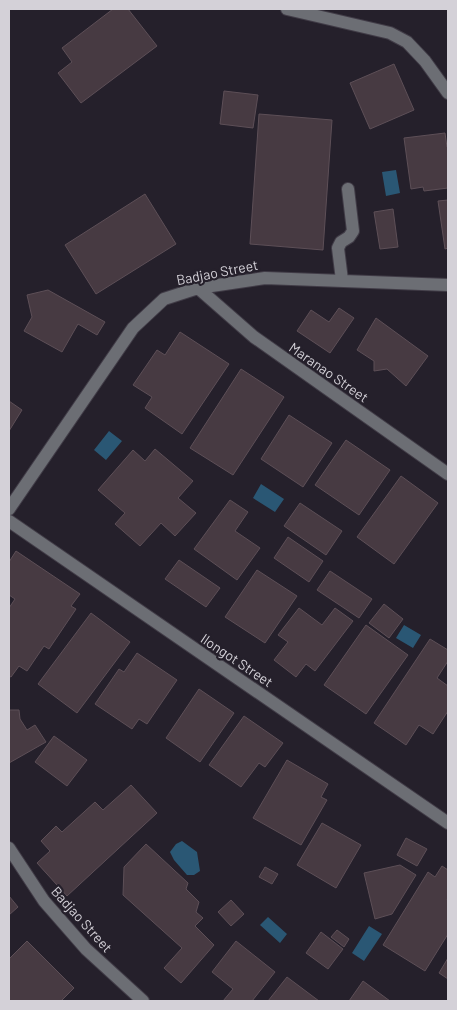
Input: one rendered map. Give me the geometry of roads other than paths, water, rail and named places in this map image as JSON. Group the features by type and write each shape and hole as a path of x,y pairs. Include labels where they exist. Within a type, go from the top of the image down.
{"street":[{"path":"287,9 390,33 407,42 425,61 448,93"},
{"path":"342,280 338,248 341,242 349,237 352,230 348,189"},
{"name":"Badjao Street","path":"9,509 133,328 164,299 198,288 265,278 448,285"},
{"name":"Maranao Street","path":"198,288 254,337 448,474"},
{"name":"Ilongot Street","path":"9,521 448,823"},
{"name":"Badjao Street","path":"9,848 44,900 86,949 143,1001"}],"water":[{"path":"396,170 400,193 386,196 382,172"},
{"path":"109,431 122,441 106,460 94,450"},
{"path":"261,484 284,499 275,512 253,498"},
{"path":"404,625 421,635 413,648 396,638"},
{"path":"182,841 197,852 200,871 194,875 187,875 174,860 170,852 176,844"},
{"path":"268,917 287,934 280,943 260,925"},
{"path":"369,926 382,934 364,961 352,953"}]}
